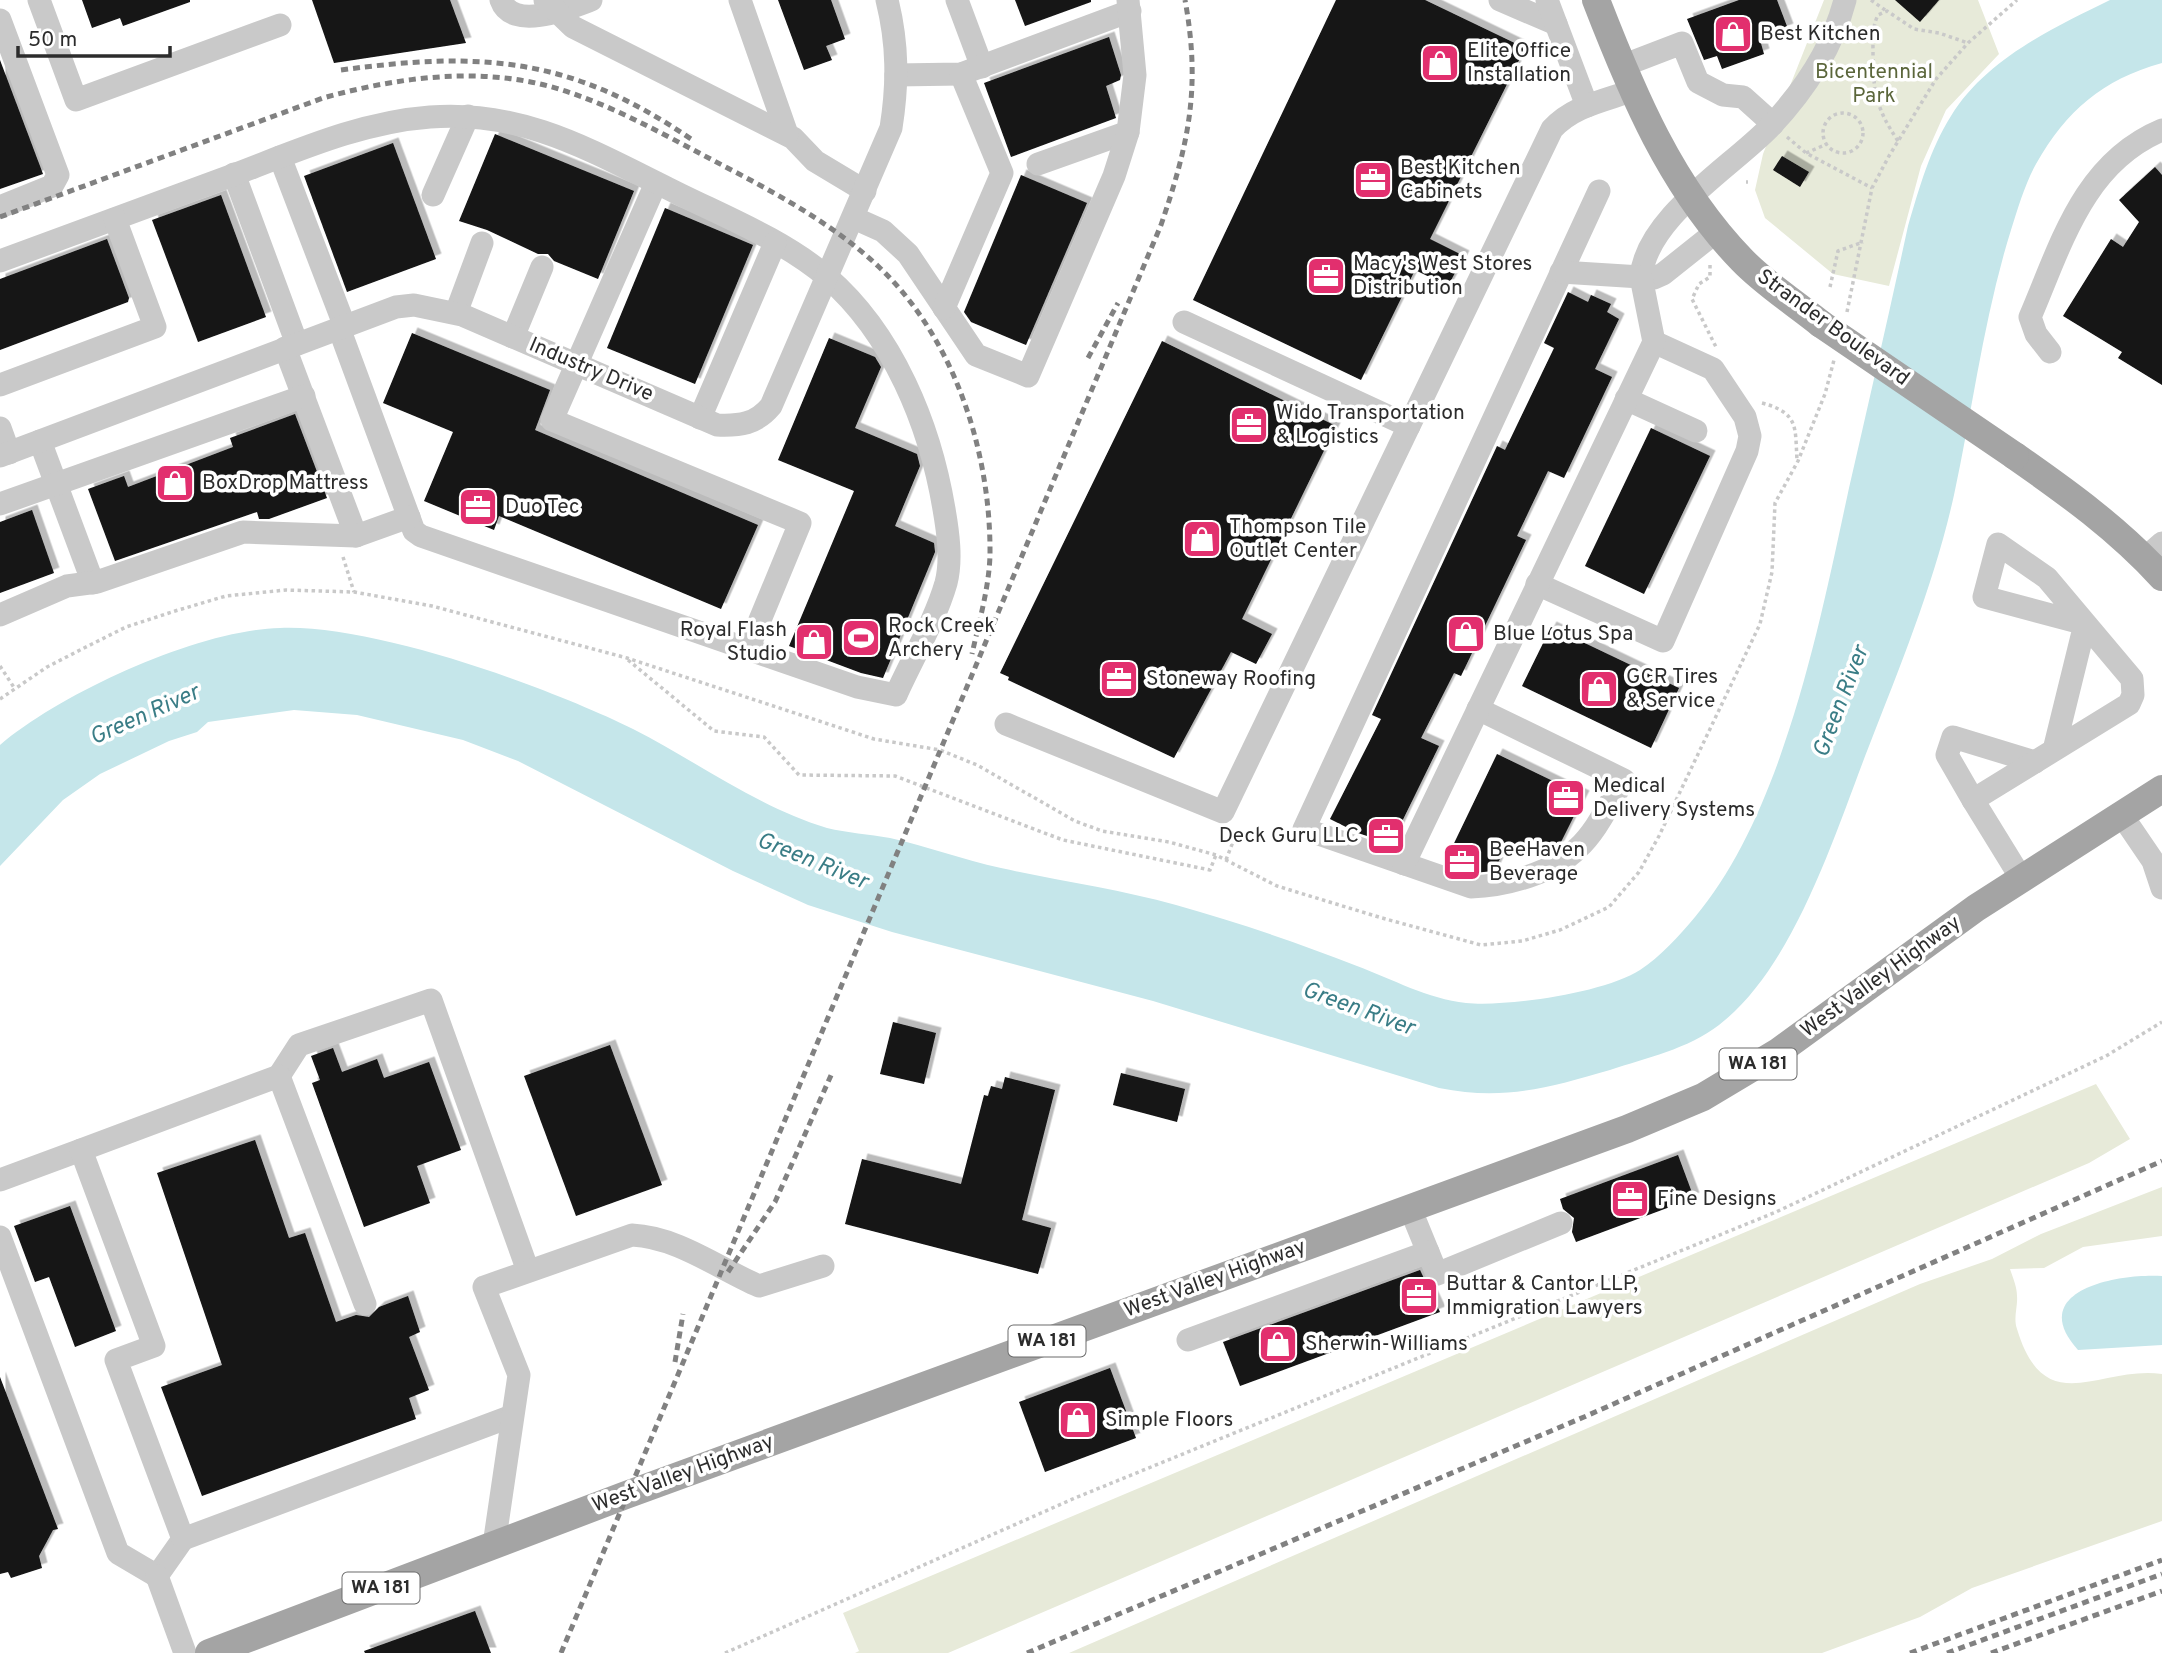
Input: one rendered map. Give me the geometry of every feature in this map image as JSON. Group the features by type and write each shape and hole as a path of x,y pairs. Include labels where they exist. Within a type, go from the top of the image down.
{"main road":[{"name":"Strander Boulevard","path":"1603,2 1627,78 1690,196 1744,263 1821,324 2094,511 2156,559"},
{"name":"West Valley Highway","path":"209,1653 494,1545 1626,1129 1703,1097 1778,1052 1845,1001 2021,878 2162,789"}],"street":[{"path":"39,0 76,100 280,25"},
{"path":"501,0 503,6 516,14 538,16 550,6 591,0"},
{"path":"740,0 787,134"},
{"name":"Industry Drive","path":"5,454 396,307 414,305 456,313 717,425 735,426 761,418 771,406 891,128 896,46 887,0"},
{"path":"944,308 1002,173 972,71 957,0"},
{"path":"1500,0 1556,24"},
{"path":"1546,0 1587,106"},
{"path":"1825,0 1839,23"},
{"path":"1404,864 1654,342 1641,277 1647,250 1690,196 1773,124 1813,76 1839,23 1845,0"},
{"path":"550,6 573,27 787,134 815,161 866,191"},
{"path":"854,218 883,231 908,254 976,355 1028,376 1114,176 1128,132 1135,75 1129,6 972,71 896,75"},
{"path":"0,20 58,175 52,186 0,207"},
{"path":"1006,724 1223,812 1552,129 1563,117 1587,106 1682,43 1698,82 1723,95 1743,97 1773,124"},
{"path":"0,261 347,132 428,117 468,116 540,128 656,183 775,243 828,278 867,320 892,358 920,418 934,460 948,531 946,582 896,695 857,687 421,536 414,531 280,157"},
{"path":"433,195 468,116"},
{"path":"2050,352 2036,334 2031,317 2076,211 2095,179 2115,159 2143,138 2162,130"},
{"path":"1038,164 1128,132"},
{"path":"234,174 291,346 346,535"},
{"path":"656,183 552,420 800,523 748,649"},
{"path":"1478,709 1624,780 1579,848 1552,866 1499,884 1471,887 1304,829 1599,191"},
{"path":"0,385 155,327 115,219"},
{"path":"1562,272 1654,278 1717,232"},
{"path":"456,313 482,243"},
{"path":"700,418 775,243"},
{"path":"513,337 542,267"},
{"path":"1184,322 1409,426"},
{"path":"1537,584 1663,640 1747,451 1749,436 1745,416 1713,369 1654,342"},
{"path":"0,504 304,396"},
{"path":"1626,398 1696,431"},
{"path":"0,428 5,454"},
{"path":"40,441 93,583"},
{"path":"0,615 67,586 93,583 243,532 346,535 409,517"},
{"path":"1973,800 2129,704 2133,695 2133,679 2085,624 2054,750"},
{"path":"2021,878 1947,755 1953,737 2035,762"},
{"path":"2121,814 2160,873"},
{"path":"0,1180 279,1076 299,1045 431,1000 528,1271"},
{"path":"279,1076 365,1304"},
{"path":"81,1150 154,1346 116,1360 183,1539"},
{"path":"1410,1208 1437,1274 1561,1223"},
{"path":"494,1545 519,1375 484,1287 632,1236 650,1236 682,1248 759,1286 823,1266"},
{"path":"0,1237 118,1553 157,1576 186,1653"},
{"path":"1188,1340 1428,1252"},
{"path":"157,1576 183,1539 512,1416"}],"path":[{"path":"1871,0 1914,29 1939,33 1968,43"},
{"path":"1851,300 1872,188 1898,141 1936,79 1968,43 2017,0"},
{"path":"1887,11 1878,15 1874,23 1873,85 1882,117 1898,141"},
{"path":"1850,114 1862,125 1862,140 1852,152 1836,152 1827,144 1824,126 1835,115 1850,114"},
{"path":"1773,124 1805,153 1872,188"},
{"path":"1805,153 1827,144"},
{"path":"1830,287 1838,251 1863,242"},
{"path":"346,535 354,592"},
{"path":"627,659 714,731 764,737 799,775 895,776 1063,840 1210,870 1216,855"},
{"path":"0,666 15,689"},
{"path":"1223,812 1236,834 1226,860"},
{"path":"725,1653 1075,1498 1776,1212 2106,1056 2162,1022"}],"green space":[{"name":"Bicentennial Park","path":"1824,0 1978,0 1999,54 1946,110 1921,166 1889,286 1833,274 1765,218 1755,190 1763,154"},
{"path":"2096,1084 2130,1139 2089,1163 948,1653 855,1653 859,1651 843,1613"},
{"path":"2162,1187 2162,1236 2083,1247 2044,1268 2010,1269 2017,1293 2017,1329 2029,1357 2043,1374 2059,1382 2077,1383 2139,1373 2162,1374 2162,1521 1972,1588 1920,1617 1822,1653 1069,1653 1920,1284 1992,1259 2041,1234"}],"water":[{"name":"Green River","path":"2110,0 2162,0 2162,63 2121,78 2088,100 2060,128 2032,172 2011,230 1993,295 1954,495 1937,559 1905,653 1827,857 1791,934 1770,969 1746,1000 1719,1025 1680,1047 1587,1076 1525,1091 1484,1093 1439,1088 1153,1001 892,932 808,905 733,871 518,761 463,740 357,715 294,710 208,722 197,732 169,741 100,774 63,800 0,866 0,745 27,725 95,685 172,652 247,631 319,629 411,647 460,661 555,695 633,729 776,808 827,828 890,838 987,865 1176,905 1290,941 1410,988 1452,1001 1484,1004 1555,997 1624,978 1655,959 1695,917 1726,874 1753,824 1775,770 1811,655 1908,226 1937,142 1966,96 2002,62 2044,34"},
{"path":"2162,1276 2162,1345 2078,1350 2064,1329 2062,1313 2070,1299 2084,1289 2102,1282"}],"building":[{"path":"82,0 190,2 123,26 120,18 92,28"},
{"path":"312,0 450,0 466,43 334,63"},
{"path":"778,0 831,0 845,39 826,46 832,60 804,70"},
{"path":"1015,0 1091,0 1091,2 1025,26"},
{"path":"1336,0 1425,0 1525,48 1430,239 1464,256 1448,286 1415,270 1361,380 1193,300"},
{"name":"Best Kitchen","path":"1739,0 1777,0 1788,29 1760,40 1764,54 1722,69 1717,56 1704,60 1687,19"},
{"path":"1895,0 1939,0 1920,22"},
{"path":"1109,37 1121,75 1120,80 1106,86 1116,118 1011,157 984,83"},
{"path":"0,60 43,174 0,189"},
{"path":"495,134 634,191 598,279 554,261 548,254 538,254 487,230 459,221"},
{"path":"393,143 436,259 347,292 304,176"},
{"path":"1782,156 1809,172 1800,187 1773,170"},
{"path":"2155,167 2162,175 2162,385 2118,358 2122,352 2063,316 2111,239 2123,247 2139,222 2119,200"},
{"path":"1021,175 1087,203 1026,345 971,322 964,312"},
{"path":"221,195 266,317 198,342 152,220"},
{"path":"665,208 753,245 695,384 607,348"},
{"path":"107,239 129,298 128,302 0,350 0,279"},
{"path":"1568,292 1588,302 1591,295 1611,304 1607,312 1619,319 1595,369 1612,377 1564,478 1548,471 1517,536 1526,540 1461,676 1454,673 1421,738 1439,746 1391,844 1358,833 1330,819 1381,719 1372,715 1497,446 1505,450 1554,348 1544,343"},
{"path":"412,333 550,390 535,430 758,525 721,609 499,516 494,530 424,501 453,432 383,403"},
{"path":"829,338 875,357 881,367 855,428 917,454 920,466 895,526 934,543 935,552 883,678 861,673 789,646 854,491 778,460"},
{"path":"1162,341 1336,426 1242,619 1272,634 1256,664 1231,652 1174,758 1008,680 1009,677 1000,673"},
{"path":"295,414 327,498 269,519 259,519 257,512 115,561 88,489 124,476 128,487 233,447 230,438"},
{"path":"1651,428 1710,456 1644,594 1585,566"},
{"path":"32,510 54,573 0,593 0,522"},
{"path":"1551,627 1679,688 1651,748 1522,686"},
{"path":"1497,754 1584,796 1559,846 1538,857 1508,842 1494,871 1473,873 1445,862"},
{"path":"893,1022 936,1033 924,1084 880,1074"},
{"path":"610,1045 662,1185 576,1216 524,1076"},
{"path":"333,1048 342,1072 377,1059 384,1078 429,1062 461,1150 417,1166 430,1203 364,1227 312,1083 320,1080 311,1056"},
{"path":"1121,1073 1185,1089 1177,1122 1113,1105"},
{"path":"1005,1077 1055,1090 1022,1220 1051,1228 1038,1274 845,1224 862,1159 961,1184 984,1095 988,1096 991,1086 1002,1089"},
{"path":"255,1140 289,1238 305,1233 336,1322 356,1315 369,1317 379,1307 408,1296 420,1332 409,1337 429,1390 409,1398 416,1419 202,1496 161,1387 222,1365 157,1173"},
{"path":"1678,1155 1694,1198 1576,1242 1572,1232 1574,1218 1563,1209 1560,1199"},
{"path":"70,1206 116,1331 75,1347 49,1277 35,1282 14,1226"},
{"path":"1420,1270 1440,1312 1240,1386 1223,1342"},
{"name":"Simple Floors","path":"1110,1368 1136,1438 1045,1472 1019,1402"},
{"path":"0,1377 58,1529 53,1530 39,1556 42,1568 11,1578 8,1572 0,1574"},
{"path":"475,1611 491,1653 364,1651"}],"railway":[{"path":"561,1653 1161,225 1179,167 1190,114 1192,60 1185,0"},
{"path":"341,70 438,61 524,67 565,76 606,91 691,139"},
{"path":"0,217 323,98 402,81 456,76 510,79 558,89 621,113 771,191 838,234 879,267 906,296 929,328 948,363 963,400 984,477 990,555 972,654"},
{"path":"1088,358 1118,303"},
{"path":"728,1272 775,1202 832,1073"},
{"path":"1027,1653 1584,1417 2162,1161"},
{"path":"675,1362 683,1314"},
{"path":"1910,1653 2162,1560"},
{"path":"1947,1653 2162,1574"},
{"path":"1991,1653 2162,1591"}],"place":[{"name":"Best Kitchen","path":"1733,34"},
{"name":"Elite Office Installation","path":"1440,63"},
{"name":"Best Kitchen Cabinets","path":"1373,180"},
{"name":"Macy's West Stores Distribution","path":"1326,276"},
{"name":"Wido Transportation & Logistics","path":"1249,425"},
{"name":"BoxDrop Mattress","path":"175,483"},
{"name":"Duo Tec","path":"478,507"},
{"name":"Thompson Tile Outlet Center","path":"1202,539"},
{"name":"Blue Lotus Spa","path":"1466,634"},
{"name":"Rock Creek Archery","path":"861,638"},
{"name":"Royal Flash Studio","path":"814,642"},
{"name":"Stoneway Roofing","path":"1119,679"},
{"name":"GCR Tires & Service","path":"1599,689"},
{"name":"Medical Delivery Systems","path":"1566,798"},
{"name":"Deck Guru LLC","path":"1386,836"},
{"name":"BeeHaven Beverage","path":"1462,862"},
{"name":"Fine Designs","path":"1630,1199"},
{"name":"Buttar & Cantor LLP, Immigration Lawyers","path":"1419,1296"},
{"name":"Sherwin-Williams","path":"1278,1344"},
{"name":"Simple Floors","path":"1078,1420"}]}
